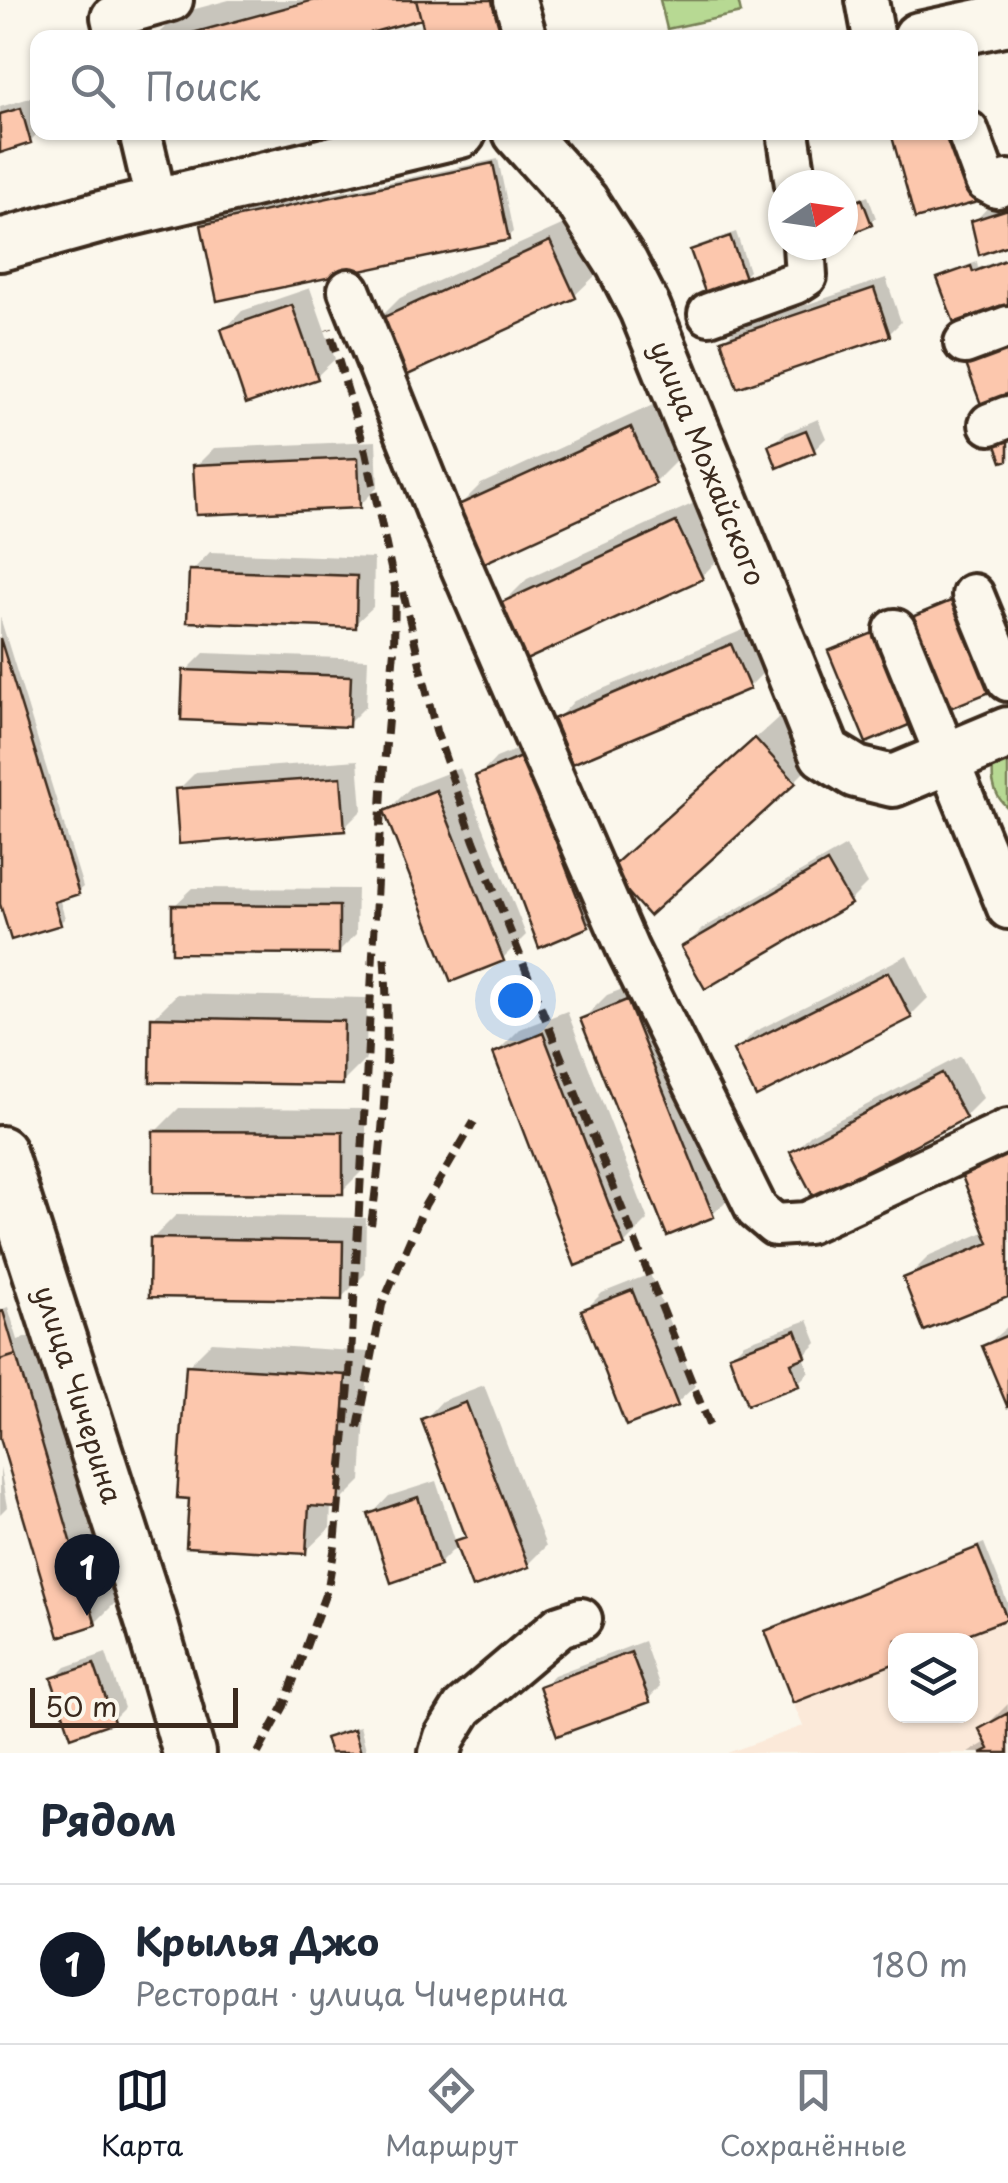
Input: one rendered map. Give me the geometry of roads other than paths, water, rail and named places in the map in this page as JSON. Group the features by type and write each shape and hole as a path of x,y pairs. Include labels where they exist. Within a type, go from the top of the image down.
{"main road":[{"path":"957,30 1008,19"},
{"path":"0,244 426,140"},
{"name":"улица Можайского","path":"525,140 583,204 622,264 645,309 825,753 856,772 893,781 948,759"},
{"path":"948,759 1008,734"},
{"name":"улица Чичерина","path":"0,1152 152,1621 189,1753"}],"street":[{"path":"114,18 172,0"},
{"path":"515,0 524,30"},
{"path":"867,0 873,30"},
{"path":"142,140 157,204"},
{"path":"789,140 794,170"},
{"path":"971,140 986,181 997,187 1008,182"},
{"path":"710,314 796,283 806,276 805,260"},
{"path":"348,290 438,514 628,950 757,1210 775,1225 807,1223 1008,1130"},
{"path":"965,343 1008,327"},
{"path":"973,595 1008,680"},
{"path":"895,630 1008,908"},
{"path":"440,1753 463,1708 560,1626 581,1619"}],"railway":[{"path":"258,1753 284,1706 328,1587 335,1546 350,1374 382,790 394,650 395,587 366,452 329,329"},
{"path":"403,592 436,731 474,841 710,1427"},
{"path":"371,1225 385,1088 384,951"},
{"path":"358,1428 382,1305 425,1205 474,1122"}],"place":[{"name":"Крылья Джо","path":"87,1616"}]}
